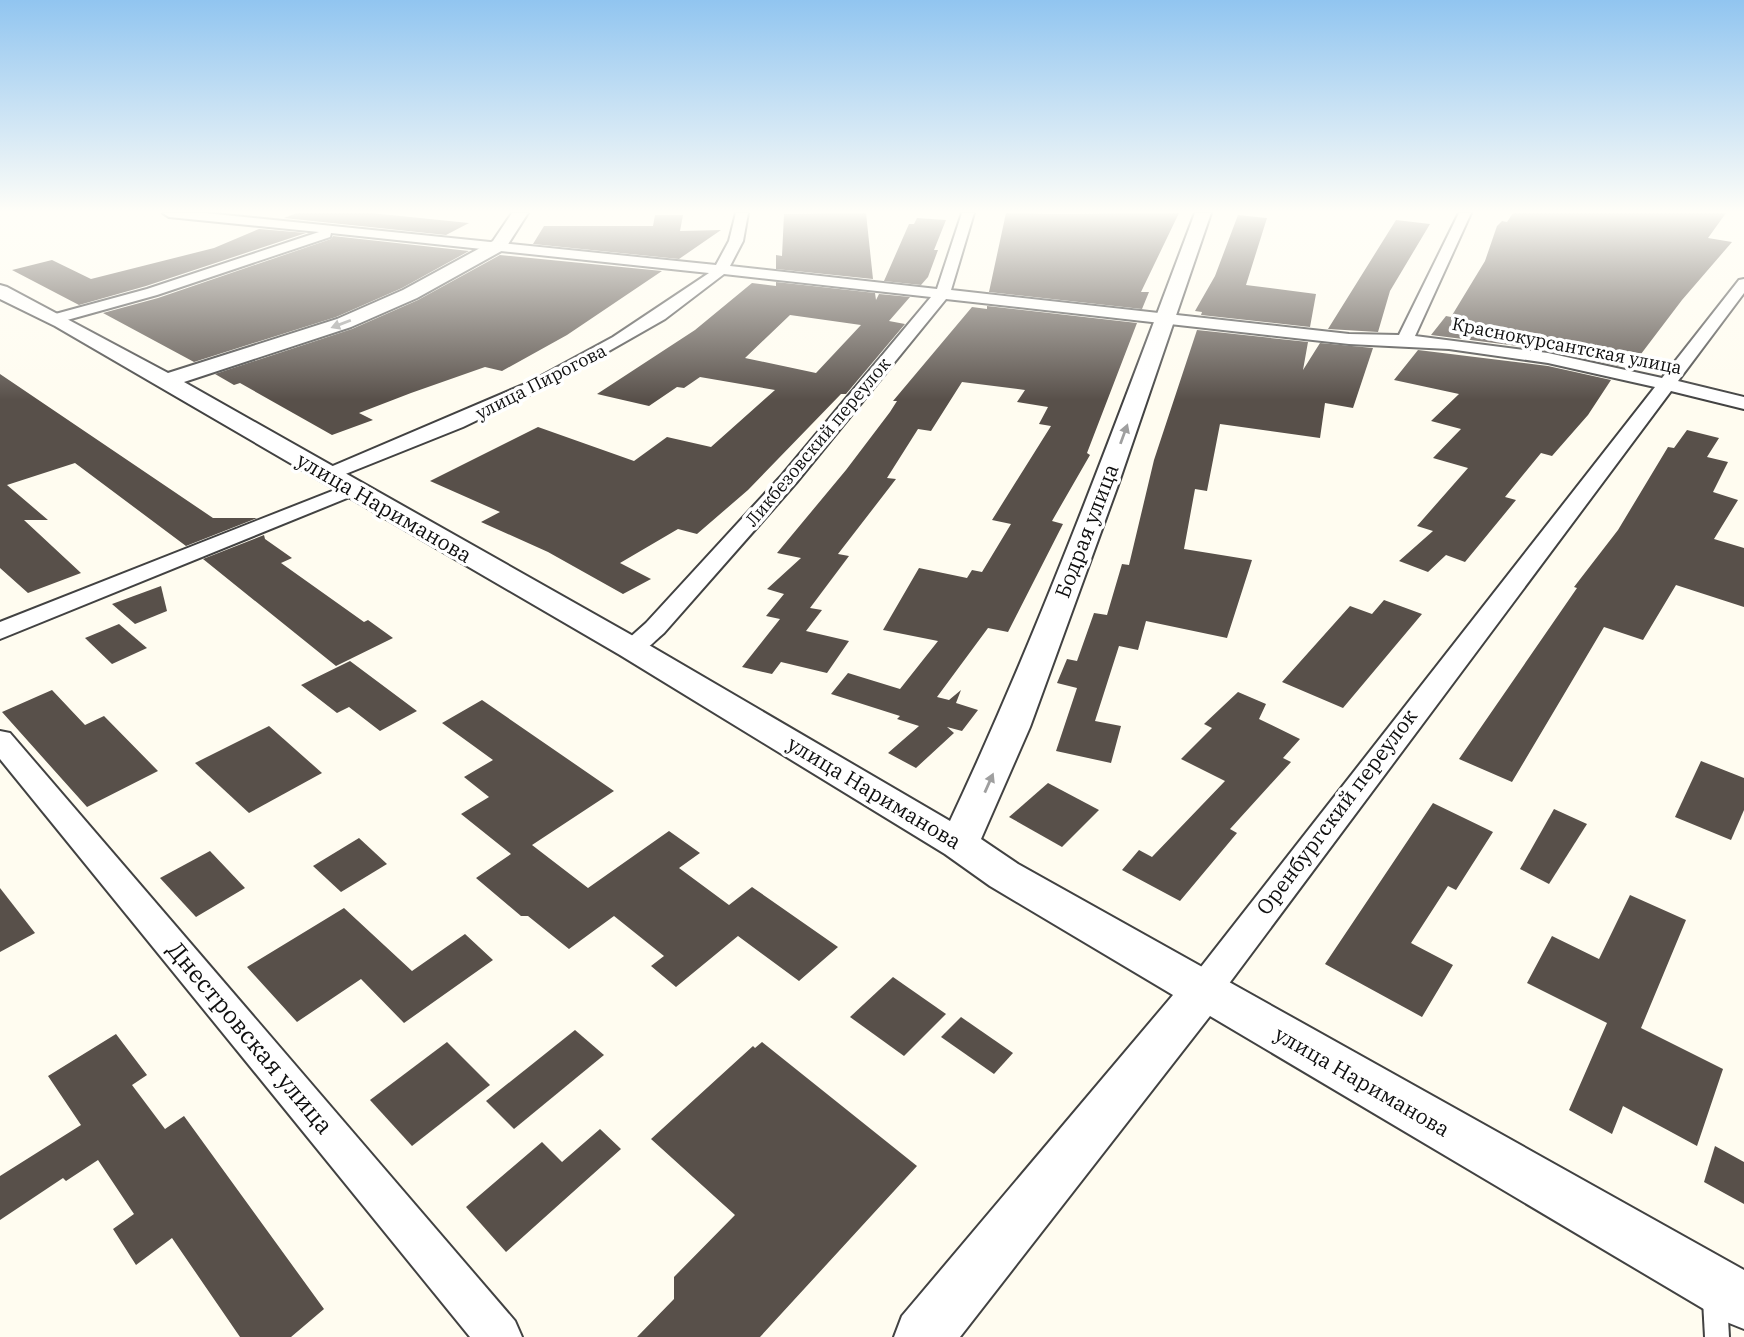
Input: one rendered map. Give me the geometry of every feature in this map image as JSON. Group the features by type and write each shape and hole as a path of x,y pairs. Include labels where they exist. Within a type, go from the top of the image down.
{"street":[{"path":"54,319 202,275"},
{"path":"163,382 344,323 444,275"},
{"name":"улица Пирогова","path":"0,631 339,482 549,382 606,350 674,305 713,275"},
{"name":"Краснокурсантская улица","path":"780,275 1349,339 1406,338 1467,344 1665,384 1744,403"},
{"name":"Ликбезовский переулок","path":"631,648 655,628 789,479 943,293 949,275"},
{"name":"Бодрая улица","path":"959,844 1012,727 1181,275"},
{"path":"1406,338 1436,275"},
{"name":"Оренбургский переулок","path":"923,1337 1203,991 1744,283"},
{"name":"улица Нариманова","path":"0,291 54,319 631,648 959,844 1004,875 1729,1292"},
{"name":"Днестровская улица","path":"0,740 499,1337"}],"lane":[{"path":"1717,1337 1729,1292"}],"building":[{"path":"22,275 84,275 91,279 105,275 178,275 79,305"},
{"path":"224,275 425,275 336,317 194,362 103,313"},
{"path":"463,275 655,275 567,335 502,371 485,367 411,393 359,413 373,420 332,435 240,383 234,385 215,374 352,329 418,300"},
{"path":"838,275 873,275 873,279"},
{"path":"886,275 929,275 921,285 884,281"},
{"path":"993,275 1149,275 1141,292 1149,292 1142,309 989,292"},
{"path":"1249,275 1246,285 1316,294 1310,327 1201,315 1202,312 1195,311 1215,276"},
{"path":"1361,275 1399,275 1390,291 1378,332 1328,329"},
{"path":"1476,275 1703,275 1641,354 1628,351 1619,366 1549,350 1431,335 1446,316 1451,317"},
{"path":"776,282 875,293 876,300 879,294 910,297 889,321 905,324 846,394 841,394 748,490 697,534 678,529 620,563 651,579 623,594 548,552 481,522 500,512 430,481 538,427 634,461 667,437 711,447 775,390 700,377 684,388 677,387 649,406 597,394 695,330 752,283 776,286","holes":["790,315 861,325 816,373 745,358"]},
{"path":"987,306 1137,323 1087,453 1090,455 1052,521 1063,524 1008,632 988,628 937,697 949,700 961,690 956,703 978,710 962,731 947,727 954,733 916,768 888,753 919,726 897,719 900,716 831,694 848,673 900,689 938,641 883,630 919,568 967,578 972,570 982,572 1011,524 992,520 1051,426 1039,424 1048,407 1017,402 1025,390 962,382 931,431 918,429 887,478 896,479 838,554 849,556 810,608 822,610 806,631 849,641 827,673 781,662 772,674 742,667 780,619 766,616 784,594 767,589 801,558 777,553 846,470 897,401 893,401 972,307 987,309"},
{"path":"1197,330 1308,342 1303,370 1320,343 1373,348 1353,408 1325,403 1320,438 1220,424 1207,491 1195,489 1184,549 1252,560 1227,638 1146,621 1138,650 1119,646 1095,721 1121,726 1111,763 1056,751 1077,688 1057,683 1067,659 1077,661 1094,613 1107,615 1122,564 1129,565 1154,460"},
{"path":"1418,350 1548,366 1611,380 1588,415 1552,456 1541,453 1505,497 1516,500 1465,562 1446,555 1428,572 1399,561 1433,531 1417,526 1468,468 1433,458 1461,429 1431,421 1459,394 1394,380"},
{"path":"0,374 213,518 257,518 186,546 75,463 7,485 48,520 24,520 81,573 28,593 0,568"},
{"path":"1687,430 1719,438 1707,457 1728,462 1713,492 1738,500 1714,539 1744,548 1744,607 1676,585 1643,640 1604,627 1512,782 1459,759 1577,588 1574,587 1618,530 1668,447 1674,448"},
{"path":"264,535 265,539 292,558 281,563 364,622 368,620 393,638 336,666 203,559"},
{"path":"161,586 167,611 135,624 112,604"},
{"path":"1384,600 1422,614 1343,708 1282,682 1350,606 1372,614"},
{"path":"119,624 147,648 112,664 85,638"},
{"path":"350,661 417,711 380,731 349,707 337,713 301,685"},
{"path":"52,690 85,725 104,716 158,771 87,807 2,712"},
{"path":"1238,692 1266,704 1259,719 1300,739 1283,758 1291,762 1230,829 1237,833 1180,901 1122,870 1139,850 1152,857 1225,781 1181,759 1212,728 1204,724"},
{"path":"482,700 614,791 532,845 588,888 669,831 700,853 679,868 729,905 752,887 838,947 799,981 738,936 676,987 651,966 664,956 614,916 569,949 528,916 521,916 476,878 511,854 461,814 489,797 464,777 493,760 442,723"},
{"path":"269,726 322,773 249,813 195,763"},
{"path":"1701,761 1744,778 1744,810 1731,840 1675,817"},
{"path":"1048,783 1099,810 1062,847 1009,817"},
{"path":"1433,803 1493,832 1456,890 1448,886 1411,943 1453,965 1422,1017 1325,964"},
{"path":"1554,809 1587,824 1549,884 1520,869"},
{"path":"359,838 387,864 341,892 313,866"},
{"path":"210,851 245,888 196,917 160,878"},
{"path":"0,888 35,933 0,952"},
{"path":"1630,895 1686,920 1641,1028 1723,1069 1697,1146 1623,1106 1612,1134 1569,1110 1607,1023 1527,983 1552,936 1599,959"},
{"path":"344,908 412,971 465,934 493,960 404,1023 361,979 297,1022 247,967"},
{"path":"893,977 946,1014 904,1056 850,1017"},
{"path":"961,1017 1013,1053 994,1074 941,1037"},
{"path":"575,1030 604,1055 514,1129 486,1101"},
{"path":"116,1034 147,1075 132,1085 165,1129 184,1116 324,1309 291,1337 240,1337 172,1238 136,1265 113,1229 134,1214 98,1160 66,1181 63,1178 0,1220 0,1176 81,1125 48,1076"},
{"path":"447,1042 490,1085 412,1146 370,1100"},
{"path":"762,1042 917,1166 760,1337 637,1337 674,1299 674,1277 735,1215 651,1139 753,1046 755,1048"},
{"path":"600,1129 621,1149 506,1252 466,1207 542,1142 562,1162"},
{"path":"1715,1146 1744,1162 1744,1204 1704,1182"}]}
